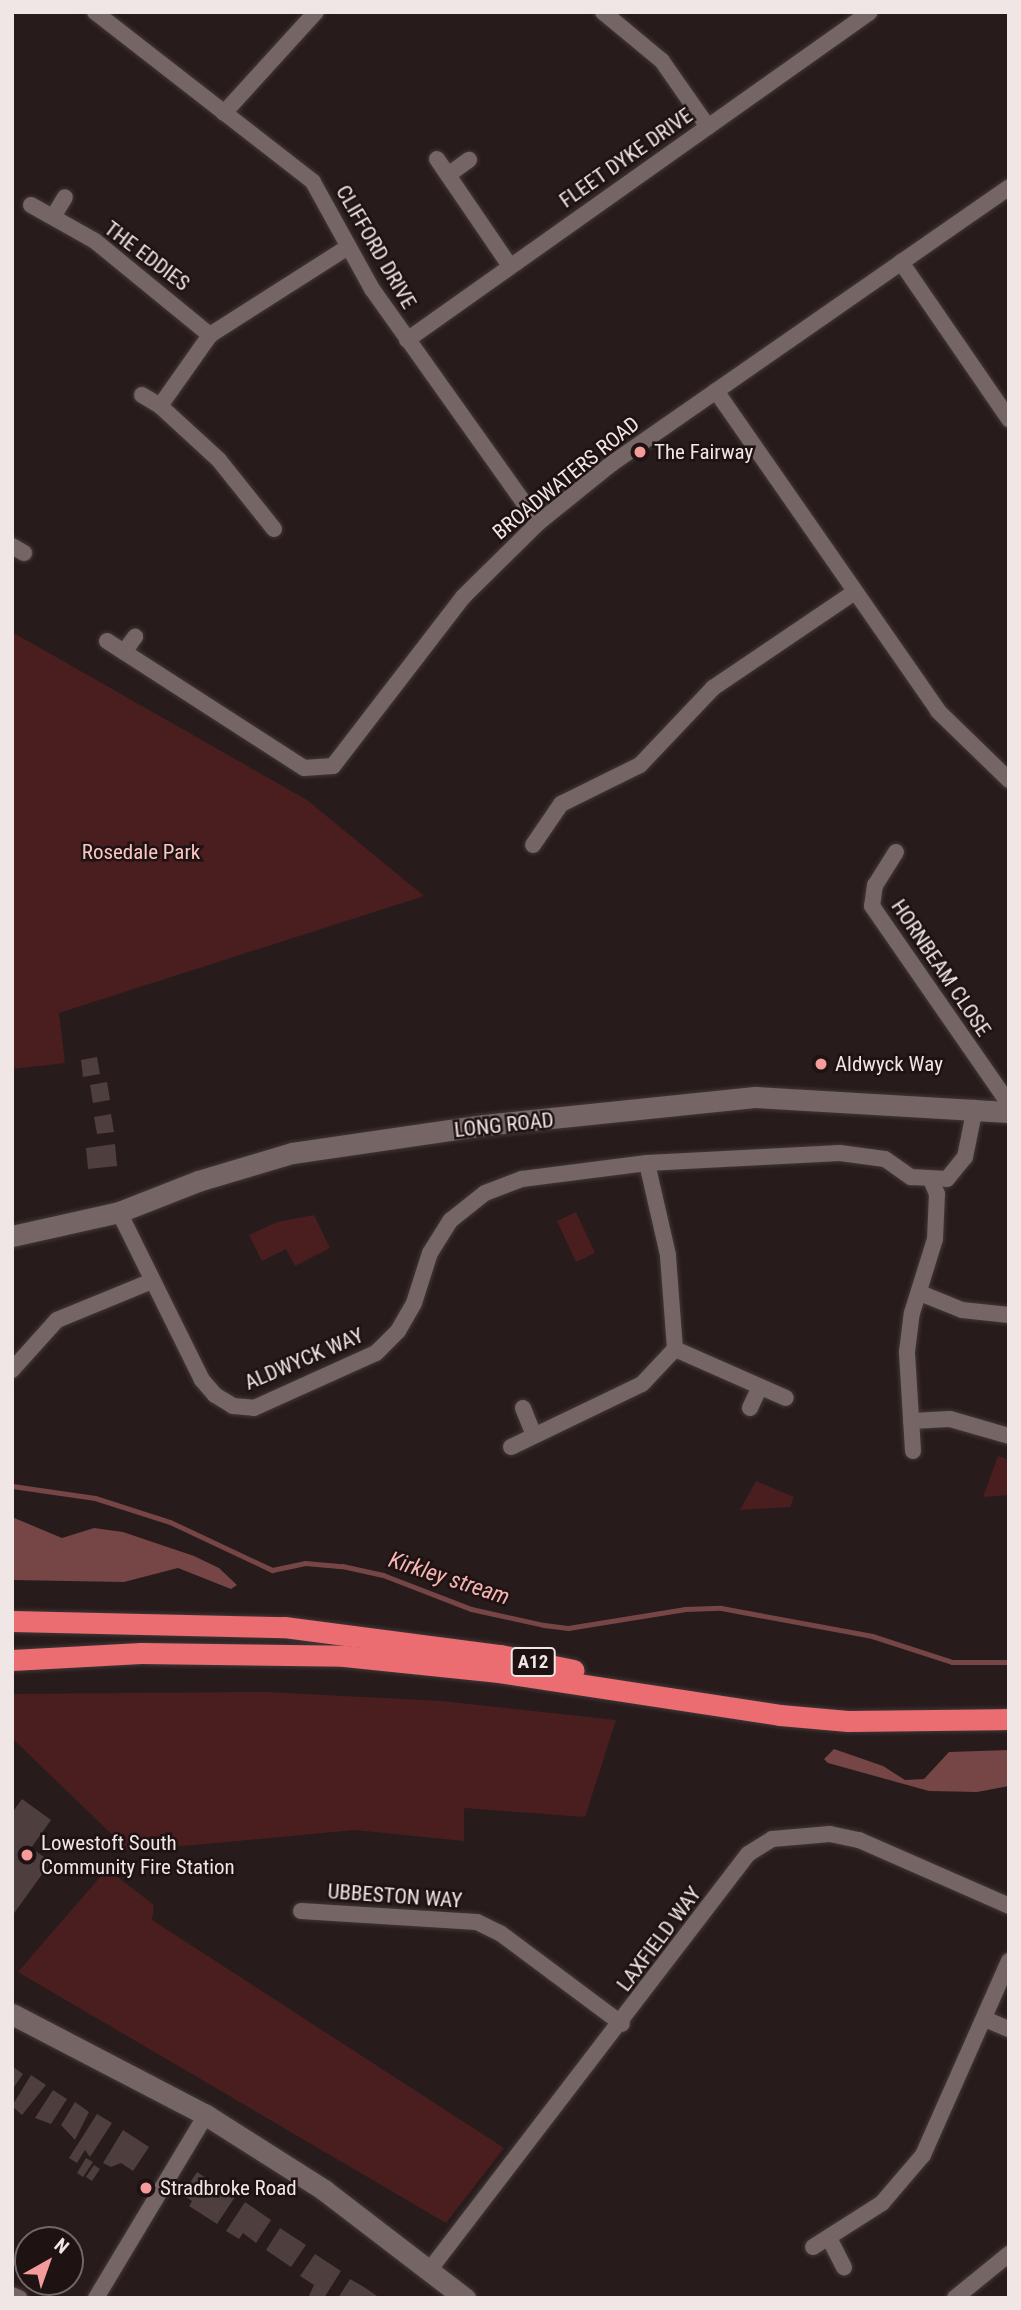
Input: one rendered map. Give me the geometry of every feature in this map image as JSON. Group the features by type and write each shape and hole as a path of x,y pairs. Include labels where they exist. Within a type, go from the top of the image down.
{"highway":[{"name":"A12","path":"12,1621 151,1621 284,1627 500,1655 693,1694 914,1719"},
{"name":"A12","path":"12,1660 141,1653 344,1656 499,1672 780,1715 848,1721 1009,1719"}],"street":[{"name":"CLIFFORD DRIVE","path":"95,12 313,182 348,247 407,340 538,523"},
{"path":"224,113 316,12"},
{"path":"603,12 662,61 708,127"},
{"name":"FLEET DYKE DRIVE","path":"407,340 870,12"},
{"path":"437,159 510,266"},
{"path":"448,175 469,160"},
{"name":"BROADWATERS ROAD","path":"107,641 304,768 333,766 463,597 538,523 611,464 1009,187"},
{"path":"53,217 65,197"},
{"name":"THE EDDIES","path":"31,205 95,241 210,335"},
{"path":"160,406 210,335 348,247"},
{"path":"901,261 1009,419"},
{"path":"716,391 938,711 1009,780"},
{"path":"142,395 160,406 219,460 274,529"},
{"path":"533,845 561,804 640,765 713,688 855,592"},
{"path":"124,652 135,636"},
{"name":"HORNBEAM CLOSE","path":"896,852 875,885 872,906 1009,1104"},
{"name":"LONG ROAD","path":"12,1236 119,1212 198,1181 292,1153 484,1125 755,1097 1009,1112"},
{"path":"913,1451 907,1352 912,1314 935,1238 937,1194 931,1180 947,1179 960,1166 975,1108"},
{"name":"ALDWYCK WAY","path":"119,1212 202,1380 215,1395 233,1406 254,1408 376,1353 398,1331 414,1303 430,1253 451,1220 485,1193 522,1179 647,1163 840,1153 885,1159 911,1177 931,1180"},
{"path":"510,1447 642,1384 675,1349 668,1255 647,1163"},
{"path":"13,1367 57,1320 152,1281"},
{"path":"920,1293 962,1310 1009,1315"},
{"path":"675,1349 786,1398"},
{"path":"750,1408 760,1387"},
{"path":"523,1408 534,1435"},
{"path":"911,1421 950,1419 1009,1436"},
{"name":"LAXFIELD WAY","path":"431,2268 622,2024 748,1854 772,1839 820,1833 859,1840 1009,1906"},
{"name":"UBBESTON WAY","path":"301,1911 477,1922 500,1933 622,2024"},
{"path":"813,2247 882,2203 923,2155 1009,1961"},
{"path":"12,2014 206,2115 324,2190 431,2268 465,2298"},
{"path":"985,2019 1009,2029"},
{"path":"96,2298 206,2115"},
{"path":"829,2238 844,2267"},
{"path":"955,2298 1009,2254"},
{"path":"12,2295 19,2298"}],"green space":[{"name":"Rosedale Park","path":"12,632 307,800 424,896 59,1013 65,1063 12,1069"},
{"path":"576,1212 595,1253 576,1262 557,1221"},
{"path":"314,1215 330,1248 295,1266 286,1249 262,1261 249,1235 277,1222"},
{"path":"998,1456 1009,1460 1009,1495 983,1497"},
{"path":"756,1481 794,1497 790,1507 740,1510"},
{"path":"266,1692 442,1701 616,1720 585,1817 464,1808 464,1841 355,1830 129,1851 12,1738 12,1694"},
{"path":"107,1869 154,1905 152,1920 504,2148 446,2223 18,1972"}],"shaded area":[{"path":"12,1517 62,1538 94,1528 123,1532 194,1556 219,1568 237,1585 231,1589 178,1568 124,1582 12,1580"},
{"path":"834,1749 883,1766 905,1780 924,1779 949,1752 1009,1750 1009,1786 977,1792 929,1791 828,1763 824,1759"}],"building":[{"path":"97,1057 100,1074 83,1077 81,1060"},
{"path":"107,1082 110,1100 93,1103 90,1085"},
{"path":"111,1114 114,1132 97,1134 94,1117"},
{"path":"115,1144 117,1166 88,1169 86,1148"},
{"name":"Lowestoft South Community Fire Station","path":"22,1799 51,1820 31,1848 51,1862 12,1916 12,1813"},
{"path":"12,2066 23,2074 12,2090"},
{"path":"31,2075 46,2085 22,2115 12,2106"},
{"path":"53,2090 67,2099 51,2124 35,2118"},
{"path":"75,2102 89,2112 75,2140 61,2125"},
{"path":"97,2114 112,2123 90,2157 85,2150 77,2163 69,2158"},
{"path":"123,2130 149,2147 133,2171 121,2163 111,2167 103,2163"},
{"path":"86,2158 93,2162 83,2177 77,2173"},
{"path":"94,2165 100,2169 92,2181 86,2177"},
{"path":"197,2172 235,2197 217,2224 189,2206 192,2201 182,2195"},
{"path":"245,2202 271,2220 256,2243 243,2233 239,2239 226,2231"},
{"path":"280,2228 306,2245 291,2267 266,2250"},
{"path":"315,2254 341,2271 324,2298 308,2298 314,2285 300,2276"},
{"path":"350,2279 364,2287 380,2298 338,2298"}],"waterway":[{"name":"Kirkley stream","path":"12,1486 95,1498 170,1522 272,1570 305,1563 342,1566 383,1575 471,1609 544,1625 568,1628 685,1609 721,1608 872,1636 952,1662 1009,1662"}],"place":[{"name":"The Fairway","path":"640,452"},
{"name":"Aldwyck Way","path":"821,1064"},
{"name":"Lowestoft South Community Fire Station","path":"27,1855"},
{"name":"Stradbroke Road","path":"146,2188"}]}
